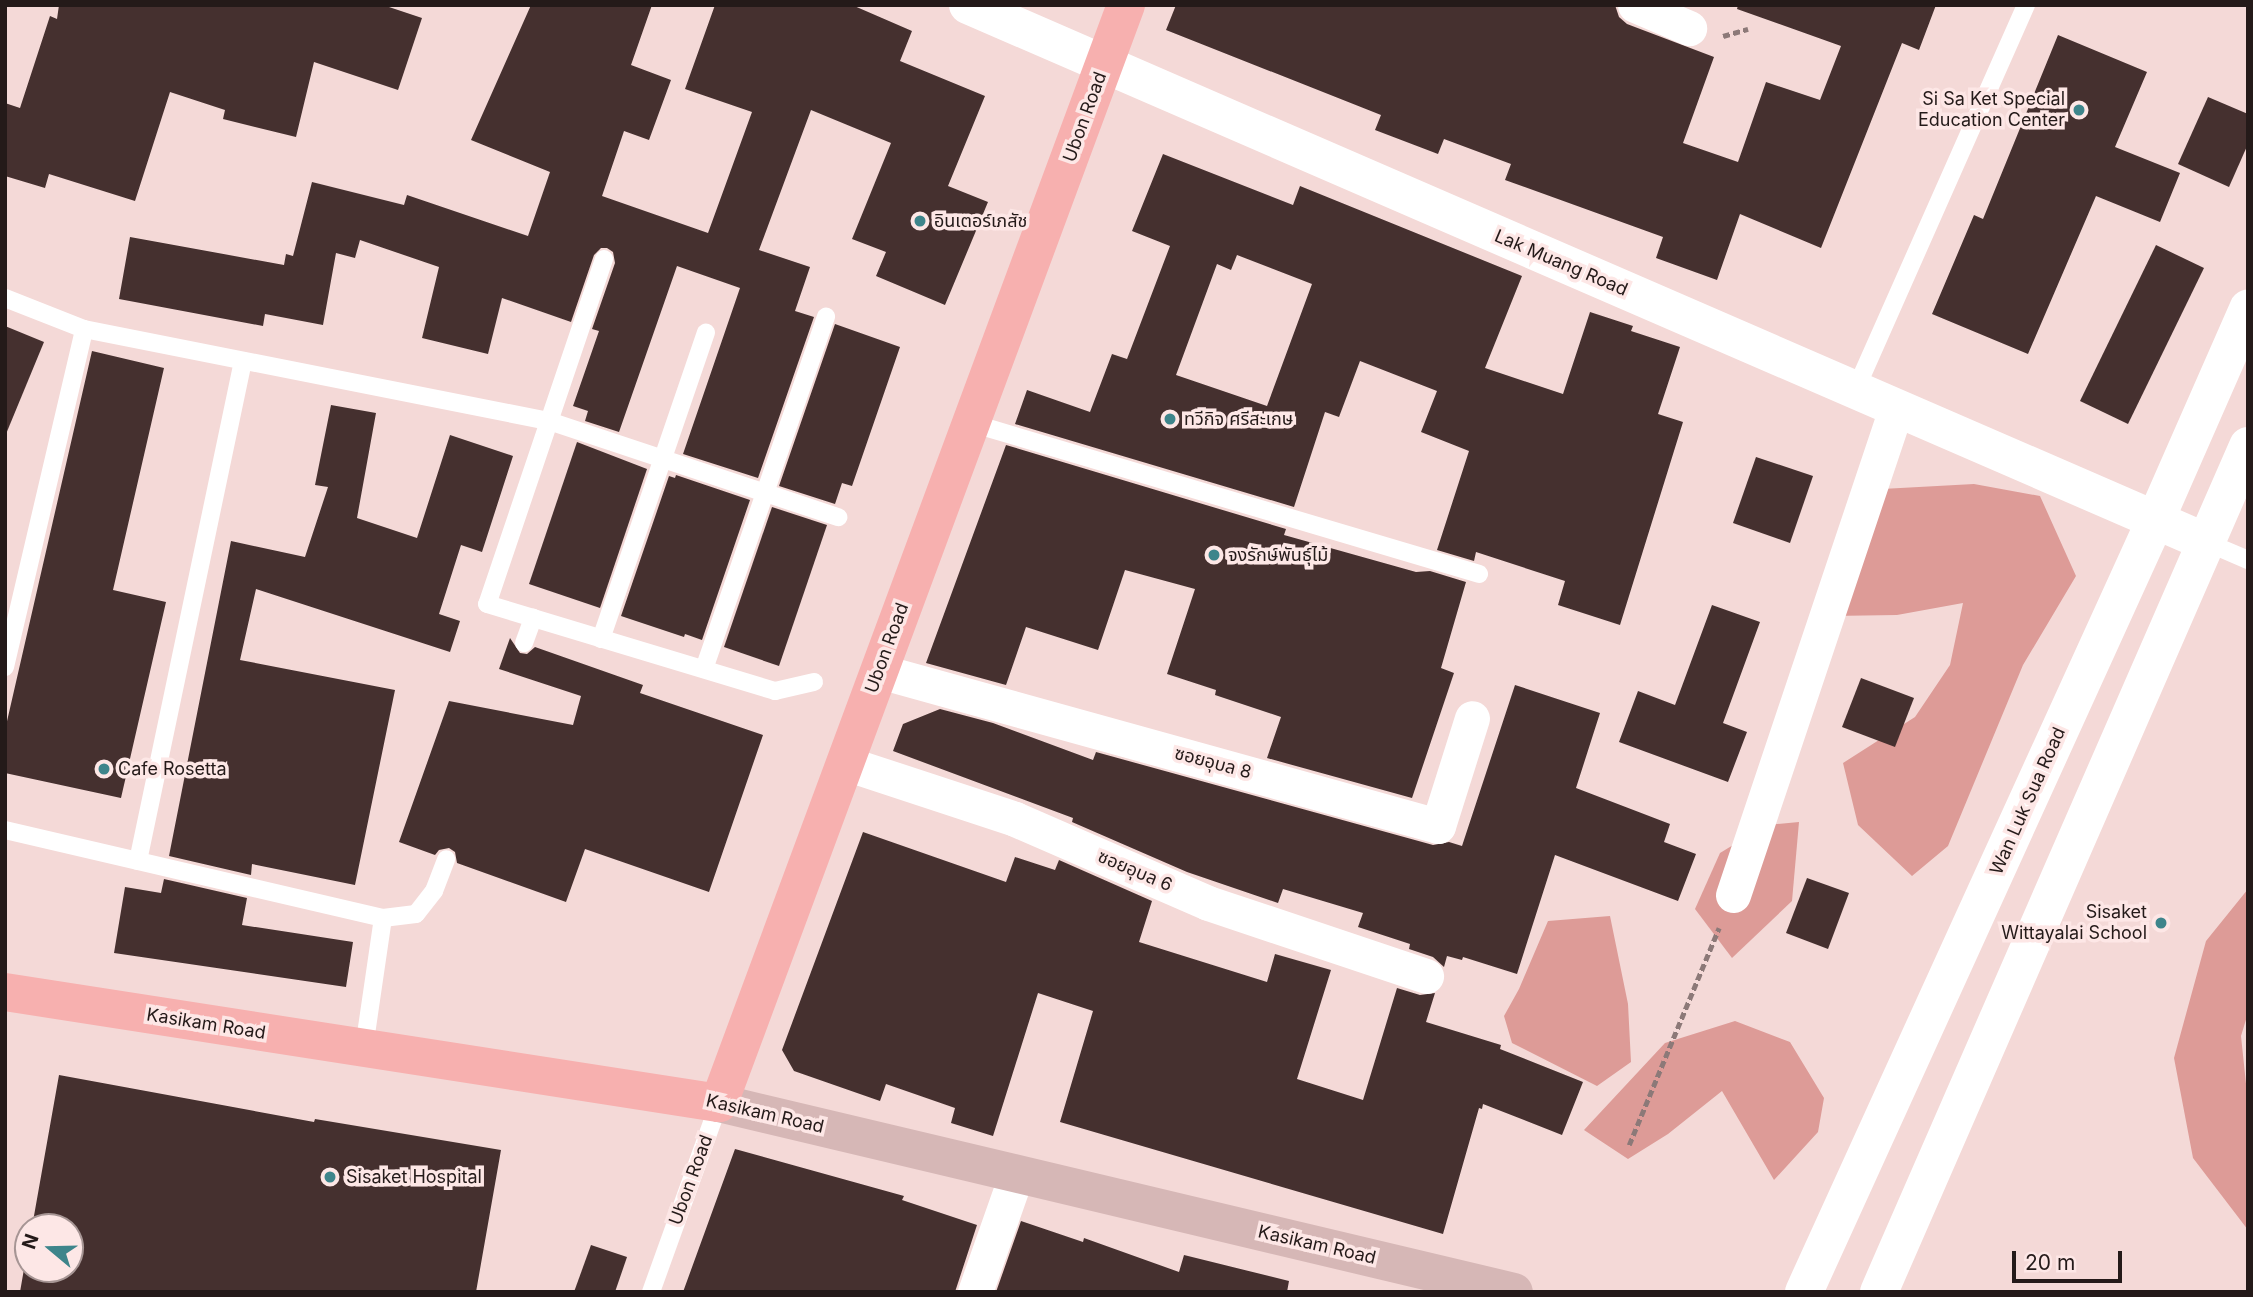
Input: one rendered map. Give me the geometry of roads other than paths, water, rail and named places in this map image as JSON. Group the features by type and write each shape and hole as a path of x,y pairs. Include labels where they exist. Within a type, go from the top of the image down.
{"main road":[{"name":"Ubon Road","path":"719,1102 1126,5"},
{"name":"Kasikam Road","path":"5,992 719,1102 1514,1292"}],"street":[{"name":"Lak Muang Road","path":"968,5 2206,542"},
{"path":"1635,5 1689,28"},
{"name":"Wan Luk Sua Road","path":"1804,1292 2155,521 2248,309"},
{"path":"1733,895 1896,409"},
{"path":"1878,1292 2248,446"},
{"name":"ซอยอุบล 8","path":"879,671 1438,826 1472,718"},
{"name":"ซอยอุบล 6","path":"845,763 1015,819 1208,903 1426,975"},
{"path":"975,1292 1017,1173"}],"lane":[{"path":"1855,391 2026,5"},
{"path":"604,259 487,604 775,691 814,682"},
{"path":"5,298 84,329 549,421 838,517"},
{"path":"704,669 826,316"},
{"path":"5,667 84,329"},
{"path":"601,639 706,332"},
{"path":"138,861 243,361"},
{"path":"971,423 1479,574"},
{"path":"2206,542 2248,560"},
{"path":"524,643 533,618"},
{"path":"5,830 383,918 416,914 434,891 446,859"},
{"path":"364,1048 383,918"},
{"name":"Ubon Road","path":"651,1292 719,1102"}],"place":[{"name":"Si Sa Ket Special Education Center","path":"2079,110"},
{"name":"อินเตอร์เภสัช","path":"920,221"},
{"name":"ทวีกิจ ศรีสะเกษ","path":"1170,419"},
{"name":"จงรักษ์พันธุ์ไม้","path":"1214,555"},
{"name":"Cafe Rosetta","path":"104,769"},
{"name":"Sisaket Wittayalai School","path":"2161,923"},
{"name":"Sisaket Hospital","path":"330,1177"}]}
